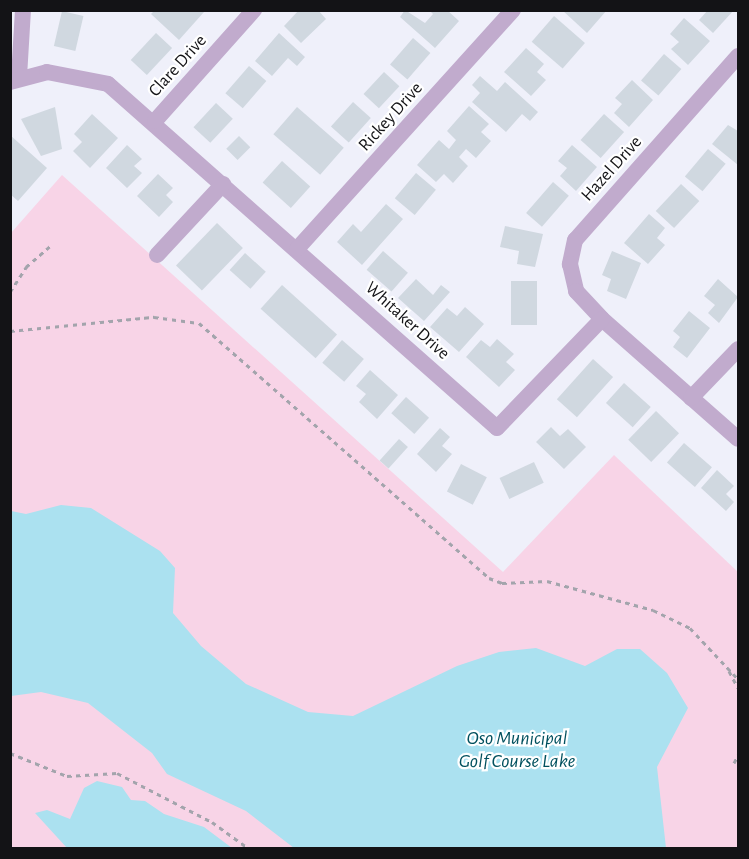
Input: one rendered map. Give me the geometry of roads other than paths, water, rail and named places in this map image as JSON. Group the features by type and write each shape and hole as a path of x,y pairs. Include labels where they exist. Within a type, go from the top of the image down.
{"street":[{"path":"15,79 22,10"},
{"name":"Clare Drive","path":"155,121 254,10"},
{"name":"Rickey Drive","path":"297,249 513,10"},
{"name":"Hazel Drive","path":"602,320 576,291 570,264 575,240 738,56"},
{"name":"Whitaker Drive","path":"15,79 74,73 108,84 155,121 497,428 602,320"},
{"path":"157,255 223,184"},
{"path":"602,320 738,439"},
{"path":"691,398 738,349"}],"water":[{"name":"Oso Municipal Golf Course Lake","path":"61,505 91,508 160,551 175,568 173,613 201,646 246,684 308,712 353,716 457,666 499,652 536,648 585,666 617,649 640,649 667,673 688,708 657,767 666,848 294,848 246,811 167,774 152,753 88,703 41,692 11,696 11,511 26,514"},
{"path":"97,781 122,787 131,800 145,801 164,814 204,827 232,848 67,848 35,813 47,810 70,819 84,788"}]}
